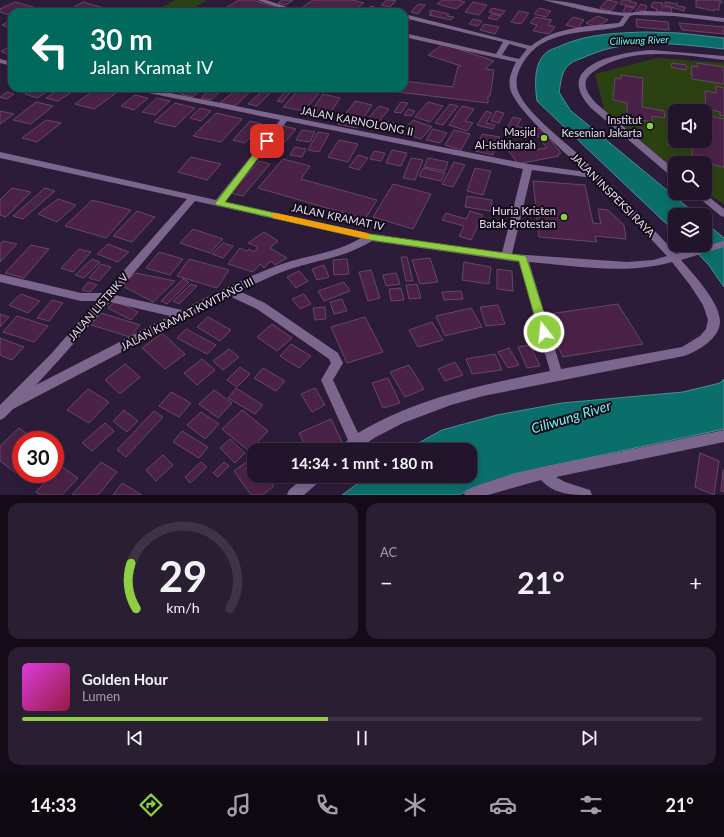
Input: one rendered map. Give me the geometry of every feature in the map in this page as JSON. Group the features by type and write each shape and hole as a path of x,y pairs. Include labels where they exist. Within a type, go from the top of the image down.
{"street":[{"path":"260,0 286,8"},
{"path":"546,0 590,10 627,15 649,13 724,20"},
{"name":"JALAN INSPEKSI RAYA","path":"356,443 390,422 481,390 660,357 684,351 700,343 710,332 714,320 711,307 681,257 528,111 514,91 513,77 520,61 527,51 550,38 563,34 621,25 627,15"},
{"path":"408,17 532,48"},
{"path":"408,36 520,61"},
{"path":"498,56 507,41"},
{"path":"668,169 594,106 583,93 580,86 581,81 593,67 626,55 671,53 724,58"},
{"path":"154,92 284,118"},
{"name":"JALAN KARNOLONG II","path":"220,203 284,118 528,167 595,176"},
{"name":"JALAN KRAMAT IV","path":"0,155 370,237 506,257 627,266 653,264 724,244"},
{"path":"506,257 528,167"},
{"name":"JALAN LISTRIK V","path":"0,414 55,357 194,198"},
{"path":"707,200 724,214"},
{"name":"JALAN KRAMAT KWITANG III","path":"9,405 229,291 285,267 329,256 354,247 370,237"},
{"path":"523,258 557,375"},
{"path":"0,278 81,297 108,297 183,315"},
{"path":"229,291 261,306 334,356 337,363 327,380 350,443"},
{"path":"471,495 490,487 543,472 659,451 724,436"},
{"path":"543,472 550,482 556,486 585,495"},
{"path":"294,495 307,483"}],"shaded area":[{"path":"175,0 207,0 194,8 160,8"},
{"name":"Institut Kesenian Jakarta","path":"657,58 724,63 724,204 712,196 712,156 668,156 668,164 604,109 595,74"}],"water":[{"name":"Ciliwung River","path":"645,32 679,33 724,38 724,49 672,44 637,44 620,46 574,61 567,67 562,77 559,92 570,110 668,191 668,200 679,200 689,208 668,208 668,225 537,101 537,68 542,57 547,52 579,39 612,34"},
{"path":"712,228 724,238 724,287 708,264 696,252 712,252"},
{"name":"Ciliwung River","path":"724,379 724,429 513,474 458,495 342,495 358,483 477,483 477,443 419,443 442,430 497,415 562,403 683,392 720,383"}],"building":[{"path":"239,0 251,0 280,8 226,8"},
{"path":"282,0 293,0 286,5 278,3"},
{"path":"313,0 352,0 364,3 357,8 303,7"},
{"path":"387,0 396,1 390,7 381,5"},
{"path":"442,0 458,0 465,2 456,9 437,4"},
{"path":"607,0 618,2 611,11 600,8"},
{"path":"622,0 631,0 630,2 637,3 635,7 628,6 620,4"},
{"path":"696,0 714,0 722,1 722,3 719,3 719,10 714,9 714,11 696,7"},
{"path":"15,2 37,8 8,8 8,15 0,12 0,9"},
{"path":"83,2 104,8 72,8"},
{"path":"473,2 487,5 479,15 465,12"},
{"path":"653,2 663,3 662,6 672,8 671,14 656,11 657,9 651,7"},
{"path":"665,2 678,4 677,6 685,7 684,11 665,5"},
{"path":"418,4 425,5 418,14 411,12"},
{"path":"641,4 647,6 645,11 641,10 640,13 635,12"},
{"path":"626,6 634,8 629,13 623,12"},
{"path":"492,8 505,11 502,15 489,12"},
{"path":"539,8 551,11 546,17 534,14"},
{"path":"431,10 449,14 447,16 454,17 451,20 429,15 432,13 429,12"},
{"path":"519,11 529,13 521,24 511,22"},
{"path":"492,14 501,16 497,20 488,18"},
{"path":"598,16 608,20 596,27 586,23"},
{"path":"535,17 552,20 548,25 555,27 549,34 533,31 537,25 530,23"},
{"path":"573,17 584,20 578,28 566,25"},
{"path":"473,19 482,21 478,26 469,24"},
{"path":"636,19 668,22 669,30 637,27"},
{"path":"8,22 8,27 2,25"},
{"path":"679,23 724,27 724,34 682,30"},
{"path":"484,24 499,27 495,34 480,30"},
{"path":"443,44 494,61 485,69 494,70 490,96 488,96 488,103 398,92 408,92 408,81 453,87 458,66 461,66 428,55"},
{"path":"8,48 8,54 1,51"},
{"path":"672,63 686,65 686,70 671,67"},
{"path":"697,63 724,67 724,84 692,79 691,66 698,67"},
{"path":"621,75 643,78 642,107 664,111 665,118 652,116 652,122 627,117 627,103 613,100 615,78 621,79"},
{"path":"716,86 724,88 724,116 720,115 720,112 712,110 712,104 706,104 705,91 716,93"},
{"path":"7,92 14,94 7,99 0,97"},
{"path":"28,92 47,92 37,98 25,94"},
{"path":"55,92 72,92 58,101 46,98"},
{"path":"92,92 116,93 94,109 75,104"},
{"path":"184,92 199,92 192,97 181,94"},
{"path":"207,92 220,92 211,100 201,98"},
{"path":"250,92 235,106 220,103 232,93"},
{"path":"261,92 270,93 257,106 248,104"},
{"path":"285,92 291,92 282,102 277,101"},
{"path":"296,92 320,92 304,111 283,107"},
{"path":"323,94 340,98 329,115 311,112"},
{"path":"135,95 148,98 134,110 121,106"},
{"path":"157,98 170,101 155,115 142,112"},
{"path":"355,101 372,105 357,128 338,124"},
{"path":"36,102 53,106 31,124 13,120"},
{"path":"401,102 408,103 401,113 394,112"},
{"path":"428,102 443,106 430,122 415,117"},
{"path":"175,103 195,108 175,127 154,122"},
{"path":"450,104 458,106 443,125 435,123"},
{"path":"379,106 389,109 377,124 366,121"},
{"path":"462,106 474,109 465,121 473,123 467,131 449,125"},
{"path":"200,108 211,111 201,121 190,118"},
{"path":"408,109 415,111 411,116 404,115"},
{"path":"0,111 14,114 0,124"},
{"path":"486,111 492,113 486,123 495,125 493,129 477,125"},
{"path":"496,111 504,113 499,123 491,121"},
{"path":"216,113 242,119 221,142 193,136"},
{"path":"712,116 724,119 724,167 712,165 712,156 692,156 692,149 686,148 712,148"},
{"path":"513,117 521,119 517,126 528,129 524,137 513,134 512,137 503,135"},
{"path":"46,120 61,123 37,142 22,138"},
{"path":"413,120 432,127 421,139 401,133"},
{"path":"250,121 262,124 245,143 233,140"},
{"path":"386,121 401,125 394,133 378,129"},
{"path":"284,126 296,129 284,143 272,140"},
{"name":"Masjid Al-Istikharah","path":"541,128 561,153 558,154 559,156 518,164 508,150 532,146 534,150 547,148 532,129"},
{"path":"433,129 447,133 440,143 426,140"},
{"path":"302,130 315,132 310,142 296,140"},
{"path":"454,130 470,134 461,150 445,145"},
{"path":"318,132 329,134 319,152 308,150"},
{"path":"482,134 500,137 493,155 475,151"},
{"path":"339,140 358,144 348,162 328,157"},
{"path":"295,147 306,149 302,157 290,155"},
{"path":"392,150 407,153 401,166 386,163"},
{"path":"374,151 385,153 381,161 370,159"},
{"path":"358,155 368,158 359,170 349,167"},
{"path":"191,157 221,164 207,180 178,172"},
{"path":"411,158 423,160 415,180 403,178"},
{"path":"428,158 448,162 445,171 424,167"},
{"path":"283,159 310,166 301,179 377,200 365,219 258,188"},
{"path":"259,161 270,164 243,196 231,193"},
{"path":"454,162 465,165 453,187 442,184"},
{"path":"423,168 445,173 441,181 419,176"},
{"path":"475,168 491,171 483,195 467,191"},
{"name":"Huria Kristen Batak Protestan","path":"533,181 585,185 593,223 601,224 598,209 608,210 624,225 626,239 595,236 597,242 539,237"},
{"path":"393,184 431,194 413,229 373,217"},
{"path":"12,188 31,192 6,217 0,215 0,200"},
{"path":"45,188 55,191 23,219 13,216"},
{"path":"467,196 492,200 491,211 465,207"},
{"path":"58,199 76,205 57,222 38,214"},
{"path":"92,200 131,210 106,238 65,226"},
{"path":"137,211 155,217 132,242 113,236"},
{"path":"470,211 483,215 471,240 459,236 464,226 442,220 446,213 466,219"},
{"path":"193,229 223,239 210,253 180,243"},
{"path":"264,232 278,241 270,248 287,258 275,265 271,261 264,268 260,264 253,272 228,264 240,248 247,251 249,249 254,252 258,247 248,243"},
{"path":"3,241 17,244 0,262 0,244"},
{"path":"223,243 233,246 223,258 212,254"},
{"path":"108,244 129,252 118,262 97,254"},
{"path":"31,245 49,249 24,278 5,273"},
{"path":"79,249 91,252 73,272 61,268"},
{"path":"159,252 183,259 170,275 146,268"},
{"path":"401,257 407,257 413,281 406,281"},
{"path":"430,258 438,282 420,284 412,260"},
{"path":"92,259 100,262 84,278 75,275"},
{"path":"189,259 229,270 217,288 177,276"},
{"path":"347,259 349,274 334,275 333,260"},
{"path":"464,262 491,267 489,284 462,280"},
{"path":"101,264 111,267 99,281 89,278"},
{"path":"324,265 329,277 317,280 312,269"},
{"path":"497,269 512,271 513,291 497,289"},
{"path":"371,270 380,298 368,301 359,272"},
{"path":"299,271 308,281 296,288 287,277"},
{"path":"136,273 175,281 153,302 121,285"},
{"path":"396,273 400,284 386,286 383,275"},
{"path":"183,279 189,282 167,304 161,301"},
{"path":"88,282 97,285 90,292 82,290"},
{"path":"344,282 350,291 324,301 318,291"},
{"path":"191,284 197,286 179,304 173,301"},
{"path":"417,284 421,298 409,299 406,285"},
{"path":"401,288 404,300 391,301 389,289"},
{"path":"461,291 463,299 444,300 442,292"},
{"path":"21,294 40,301 28,313 9,305"},
{"path":"304,294 311,304 300,309 292,299"},
{"path":"342,299 347,311 334,314 330,302"},
{"path":"52,300 63,303 49,321 37,318"},
{"path":"116,301 138,312 131,320 108,308"},
{"path":"618,304 643,344 563,357 542,315"},
{"path":"498,305 505,324 486,326 480,307"},
{"path":"325,307 326,319 315,320 313,308"},
{"path":"471,308 482,327 445,336 436,316"},
{"path":"101,313 140,325 130,337 91,325"},
{"path":"0,314 9,317 0,327"},
{"path":"17,316 48,326 34,342 3,332"},
{"path":"208,317 231,330 220,341 197,327"},
{"path":"365,317 383,352 347,363 331,327"},
{"path":"432,322 443,340 418,347 409,330"},
{"path":"272,324 292,338 277,351 257,337"},
{"path":"186,329 216,345 207,354 177,338"},
{"path":"162,333 185,354 165,369 142,348"},
{"path":"0,338 24,347 12,360 0,355"},
{"path":"291,344 311,356 299,368 280,356"},
{"path":"530,345 540,366 527,368 518,347"},
{"path":"509,348 519,365 508,368 498,352"},
{"path":"229,349 239,357 223,370 213,361"},
{"path":"495,354 502,370 472,374 466,359"},
{"path":"202,359 215,370 197,385 184,373"},
{"path":"455,362 463,375 445,381 438,369"},
{"path":"125,364 140,377 120,394 105,380"},
{"path":"409,365 424,389 405,397 390,372"},
{"path":"240,367 250,374 237,387 227,380"},
{"path":"263,368 285,381 276,391 254,378"},
{"path":"388,378 400,403 383,408 372,383"},
{"path":"236,388 263,405 255,414 228,398"},
{"path":"315,388 325,405 312,412 301,394"},
{"path":"88,389 109,402 89,423 67,410"},
{"path":"214,390 232,403 218,418 199,404"},
{"path":"171,392 191,403 179,417 159,406"},
{"path":"124,410 138,421 127,432 113,421"},
{"path":"242,410 268,431 257,443 247,443 247,449 222,429"},
{"path":"154,411 163,417 126,457 117,450"},
{"path":"201,412 219,424 205,439 187,425"},
{"path":"331,419 343,443 304,443 299,433"},
{"path":"105,423 114,431 92,451 82,443"},
{"path":"19,428 23,431 16,431"},
{"path":"182,431 208,447 199,458 173,442"},
{"path":"12,435 12,470 0,461 0,446"},
{"path":"230,439 245,453 235,463 220,448"},
{"path":"700,453 719,461 714,495 695,487"},
{"path":"163,455 173,465 156,481 146,470"},
{"path":"101,462 117,472 98,495 72,495"},
{"path":"201,462 207,467 190,483 185,477"},
{"path":"224,462 229,466 218,477 213,473"},
{"path":"247,462 247,483 272,483 274,486 262,495 251,495 234,471"},
{"path":"64,468 78,478 62,495 40,495 36,492 44,483 64,483"},
{"path":"724,470 724,492 721,491"},
{"path":"122,483 142,495 113,495"}],"slow traffic":[{"path":"276,216 367,236"}],"place":[{"name":"Institut Kesenian Jakarta","path":"650,126"},
{"name":"Masjid Al-Istikharah","path":"544,138"},
{"name":"Huria Kristen Batak Protestan","path":"564,217"}],"route":[{"path":"267,141 220,203 370,237 506,257 523,258 544,332"}]}
